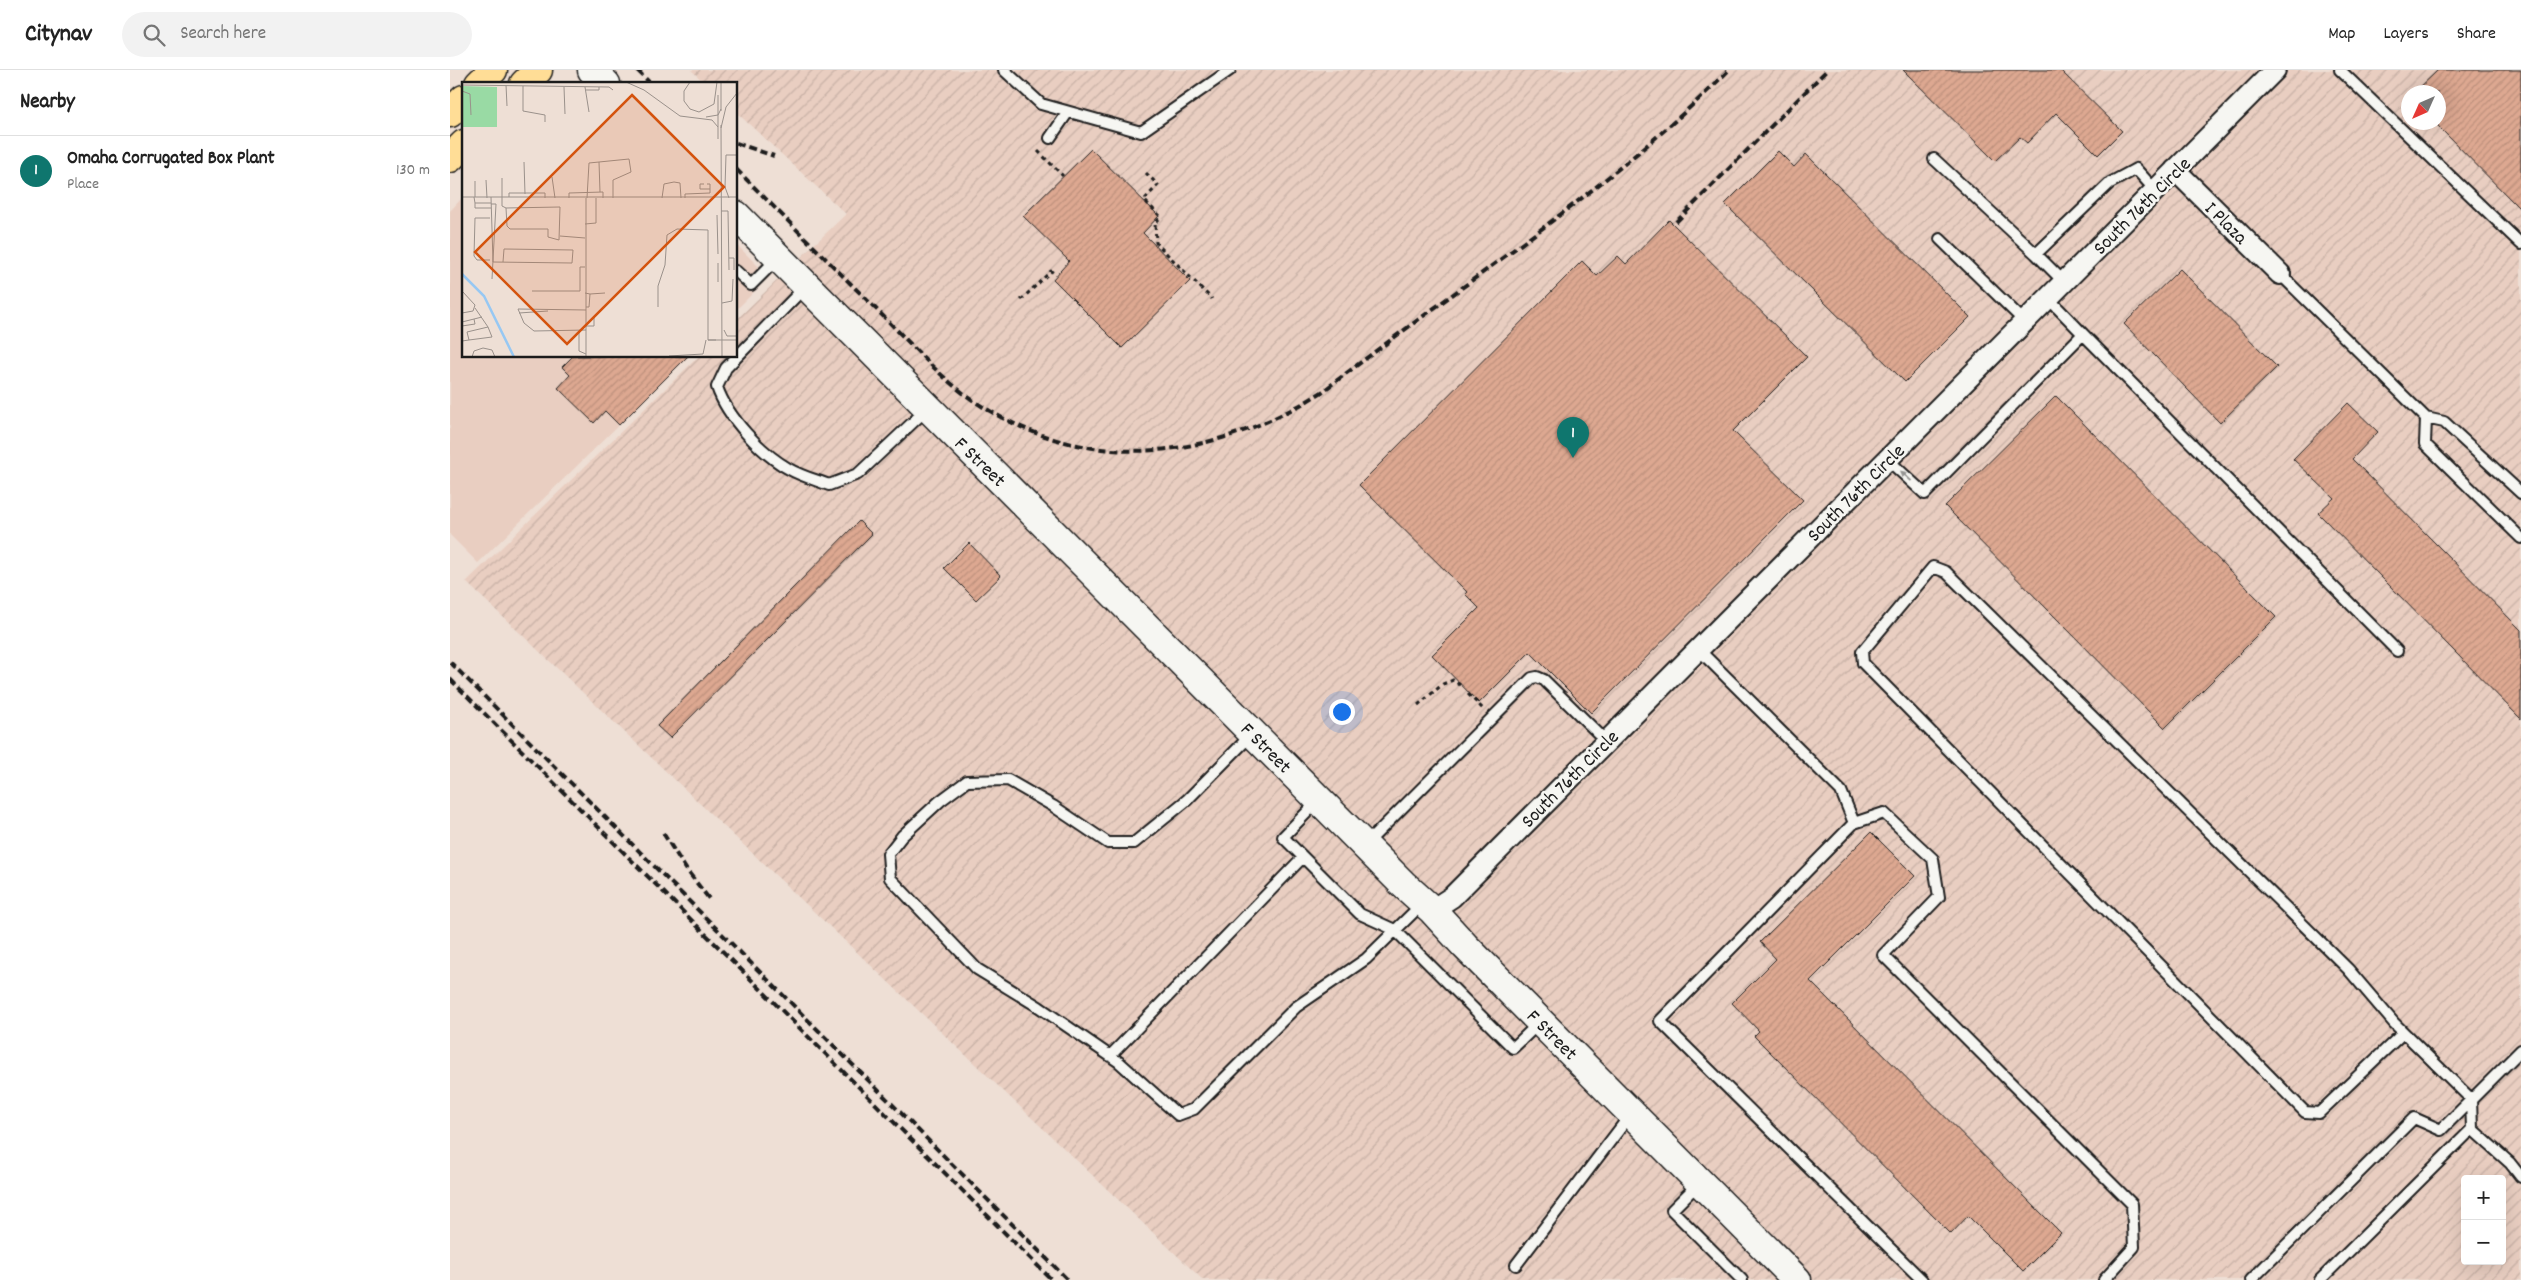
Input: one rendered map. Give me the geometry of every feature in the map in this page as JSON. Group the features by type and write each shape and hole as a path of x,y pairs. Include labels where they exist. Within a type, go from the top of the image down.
{"main road":[{"path":"482,82 493,70"},
{"path":"526,82 538,70"},
{"path":"450,113 462,101"},
{"path":"450,158 462,146"}],"street":[{"path":"592,70 604,82"},
{"name":"South 76th Circle","path":"1428,906 1452,897 2275,70"},
{"name":"I Plaza","path":"2175,170 2280,274"},
{"name":"F Street","path":"738,217 1319,800 1428,906 1540,1022 1797,1280"}],"lane":[{"path":"1004,70 1041,104 1141,132 1230,70"},
{"path":"2348,72 2521,244"},
{"path":"1050,138 1068,112"},
{"path":"1934,159 2064,282"},
{"path":"2036,254 2110,183 2136,169 2155,190"},
{"path":"1940,238 2024,322"},
{"path":"738,273 751,285 778,258"},
{"path":"2280,274 2426,418 2444,422 2521,493"},
{"path":"738,356 806,286"},
{"path":"2048,298 2397,651"},
{"path":"1888,459 1925,494 2083,334"},
{"path":"736,358 726,368 717,387 721,399 744,433 789,469 829,485 858,474 928,408"},
{"path":"2426,418 2425,444 2521,538"},
{"path":"2320,1280 2472,1129 2472,1099 2403,1032 2348,969 1946,572 1933,567 1862,652 1863,663 2305,1112 2320,1113 2403,1032"},
{"path":"1698,648 1841,790 1854,824"},
{"path":"1365,845 1532,678 1537,677 1544,680 1606,741"},
{"path":"1253,733 1187,800 1134,844 1108,843 1053,806 1008,780 967,781 940,801 902,836 888,854 890,878 978,969 1039,1006 1110,1056 1178,1115 1194,1109 1296,1007 1366,959 1395,930 1428,906"},
{"path":"1319,800 1283,837 1360,914 1395,930 1513,1048 1540,1022"},
{"path":"1922,1280 1660,1021 1854,824 1884,813 1932,859 1939,897 1883,955 2132,1204 2134,1247 2104,1280"},
{"path":"1110,1056 1303,857"},
{"path":"2251,1280 2414,1118 2441,1130 2521,1050"},
{"path":"1516,1266 1632,1113"},
{"path":"2472,1129 2510,1163 2521,1177"},
{"path":"1700,1182 1672,1210 1742,1280"}],"path":[{"path":"1038,151 1063,176"},
{"path":"1146,173 1158,185 1144,200 1161,217 1155,223 1156,243 1212,299"},
{"path":"1021,300 1051,272 1055,274"},
{"path":"1418,705 1446,682 1453,680 1460,685"},
{"path":"1468,694 1485,712"}],"shaded area":[{"path":"691,70 2521,70 2521,1280 1203,1280 466,582 697,358 738,358 738,318 846,214 738,114 738,82 704,82"},
{"path":"462,198 462,358 687,358 478,563 450,535 450,211"},
{"path":"738,246 769,277 738,308"}],"building":[{"path":"1903,70 2060,70 2122,131 2098,155 2056,113 2027,143 2020,137 1995,161"},
{"path":"2438,70 2521,70 2521,210 2442,130 2446,130 2446,85 2422,85"},
{"path":"1091,149 1159,216 1143,233 1190,281 1122,348 1053,279 1069,261 1023,216"},
{"path":"1778,151 1794,167 1806,154 1970,317 1905,382 1725,204"},
{"path":"1669,220 1807,357 1733,431 1803,500 1591,713 1530,652 1479,703 1432,655 1479,608 1465,594 1467,592 1359,485 1582,261 1597,276 1618,256 1626,264"},
{"path":"2180,269 2277,367 2220,423 2124,324"},
{"path":"571,358 686,358 619,425 605,411 594,423 558,388 570,375 562,367"},
{"path":"2056,396 2276,617 2165,728 1945,506"},
{"path":"2348,403 2378,432 2352,459 2521,630 2521,719 2318,513 2334,498 2293,459"},
{"path":"859,521 872,534 670,738 657,726"},
{"path":"969,543 1001,576 976,600 944,568"},
{"path":"1871,832 1915,876 1810,981 2061,1233 2023,1271 1968,1216 1951,1234 1754,1036 1759,1031 1732,1003 1776,959 1760,942"}],"railway":[{"path":"637,70 649,82"},
{"path":"738,171 935,368 975,402 1031,431 1073,444 1116,450 1158,450 1200,443 1242,431 1283,414 1322,392 1583,197 1633,157 1729,70"},
{"path":"1676,222 1827,70"},
{"path":"738,144 774,156"},
{"path":"450,662 1068,1280"},
{"path":"450,679 1052,1280"},
{"path":"663,833 686,869 710,900"}],"place":[{"name":"Omaha Corrugated Box Plant","path":"1573,458"}]}
